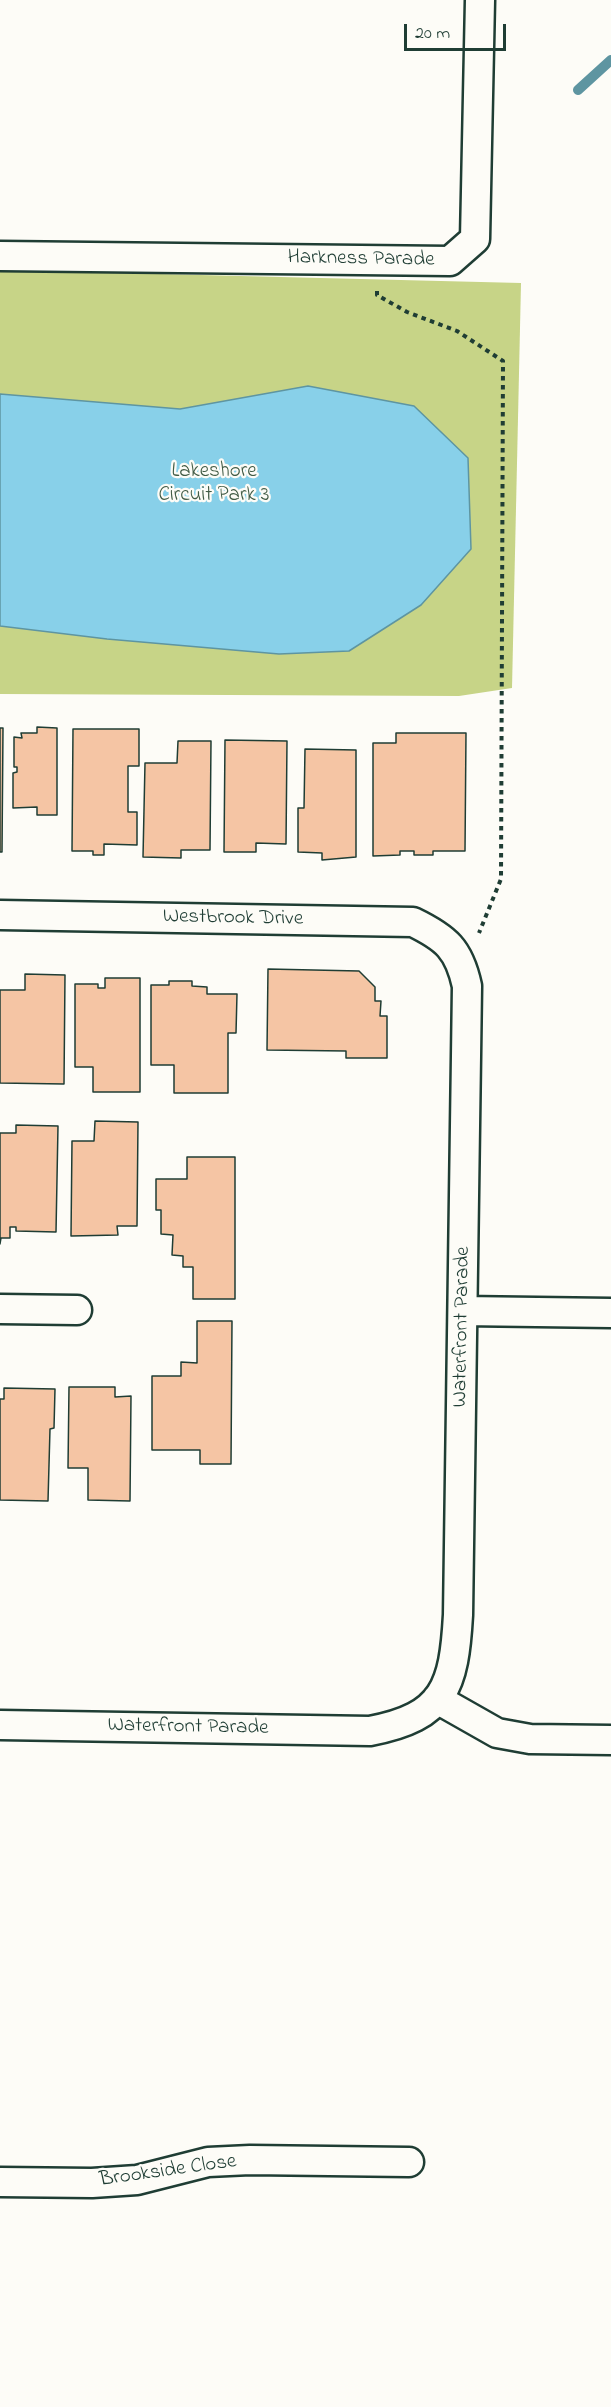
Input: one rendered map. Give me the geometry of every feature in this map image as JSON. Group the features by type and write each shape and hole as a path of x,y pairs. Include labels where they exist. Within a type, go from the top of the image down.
{"street":[{"name":"Harkness Parade","path":"0,256 450,261 475,240 480,0"},
{"name":"Westbrook Drive","path":"0,915 413,922 438,934 456,952"},
{"name":"Waterfront Parade","path":"0,1725 370,1731 418,1718 449,1681 456,1655 467,986 462,964 456,952"},
{"path":"0,1309 77,1310"},
{"path":"463,1311 611,1313"},
{"path":"437,1698 497,1733 530,1739 611,1740"},
{"name":"Brookside Close","path":"0,2182 92,2183 137,2180 219,2161 409,2162"}],"path":[{"path":"382,261 376,295 407,312 457,331 503,361 501,879 477,938 456,952"}],"green space":[{"name":"Lakeshore Circuit Park 3","path":"0,270 521,283 512,688 459,696 0,694"}],"water":[{"path":"308,386 414,406 468,458 471,549 421,605 349,651 279,654 107,639 0,626 0,394 180,409"}],"building":[{"path":"37,727 57,728 57,815 37,815 37,807 13,808 13,773 17,772 17,767 14,767 14,737 22,738 21,733 37,733"},
{"path":"0,728 3,728 2,852 0,852"},
{"path":"73,729 139,729 139,766 128,766 128,812 137,812 137,845 104,844 104,855 93,855 93,851 72,851"},
{"path":"396,733 466,733 465,851 433,851 433,855 414,855 414,851 400,851 400,855 373,856 373,743 396,743"},
{"path":"225,740 287,741 286,844 256,843 256,852 224,852"},
{"path":"178,741 211,741 210,850 181,850 181,858 143,857 145,763 177,763"},
{"path":"305,749 356,750 356,857 322,860 322,853 298,852 298,808 304,808"},
{"path":"268,969 359,971 375,987 375,1001 381,1001 380,1016 387,1016 387,1058 346,1058 346,1051 267,1050"},
{"path":"25,974 65,975 64,1084 0,1083 0,990 25,990"},
{"path":"105,978 140,978 140,1092 93,1092 93,1067 75,1067 75,984 98,984 98,988 105,988"},
{"path":"169,981 192,981 192,986 207,987 207,994 237,994 236,1033 228,1033 228,1093 174,1093 174,1065 151,1065 151,985 169,985"},
{"path":"95,1121 138,1122 137,1226 117,1226 118,1235 71,1236 72,1141 94,1141"},
{"path":"16,1125 58,1126 56,1232 16,1231 16,1227 10,1227 10,1238 1,1238 0,1244 0,1133 16,1133"},
{"path":"187,1157 235,1157 235,1299 193,1299 193,1267 183,1267 183,1256 172,1255 173,1235 161,1234 161,1210 156,1210 156,1179 187,1179"},
{"path":"197,1321 232,1321 231,1464 200,1464 200,1450 152,1450 152,1376 181,1376 181,1362 197,1363"},
{"path":"69,1387 115,1387 115,1397 131,1396 130,1501 88,1500 88,1468 68,1468"},
{"path":"4,1388 55,1389 54,1428 50,1429 48,1501 0,1500 0,1399 4,1399"}],"waterway":[{"path":"578,90 611,60"}]}
